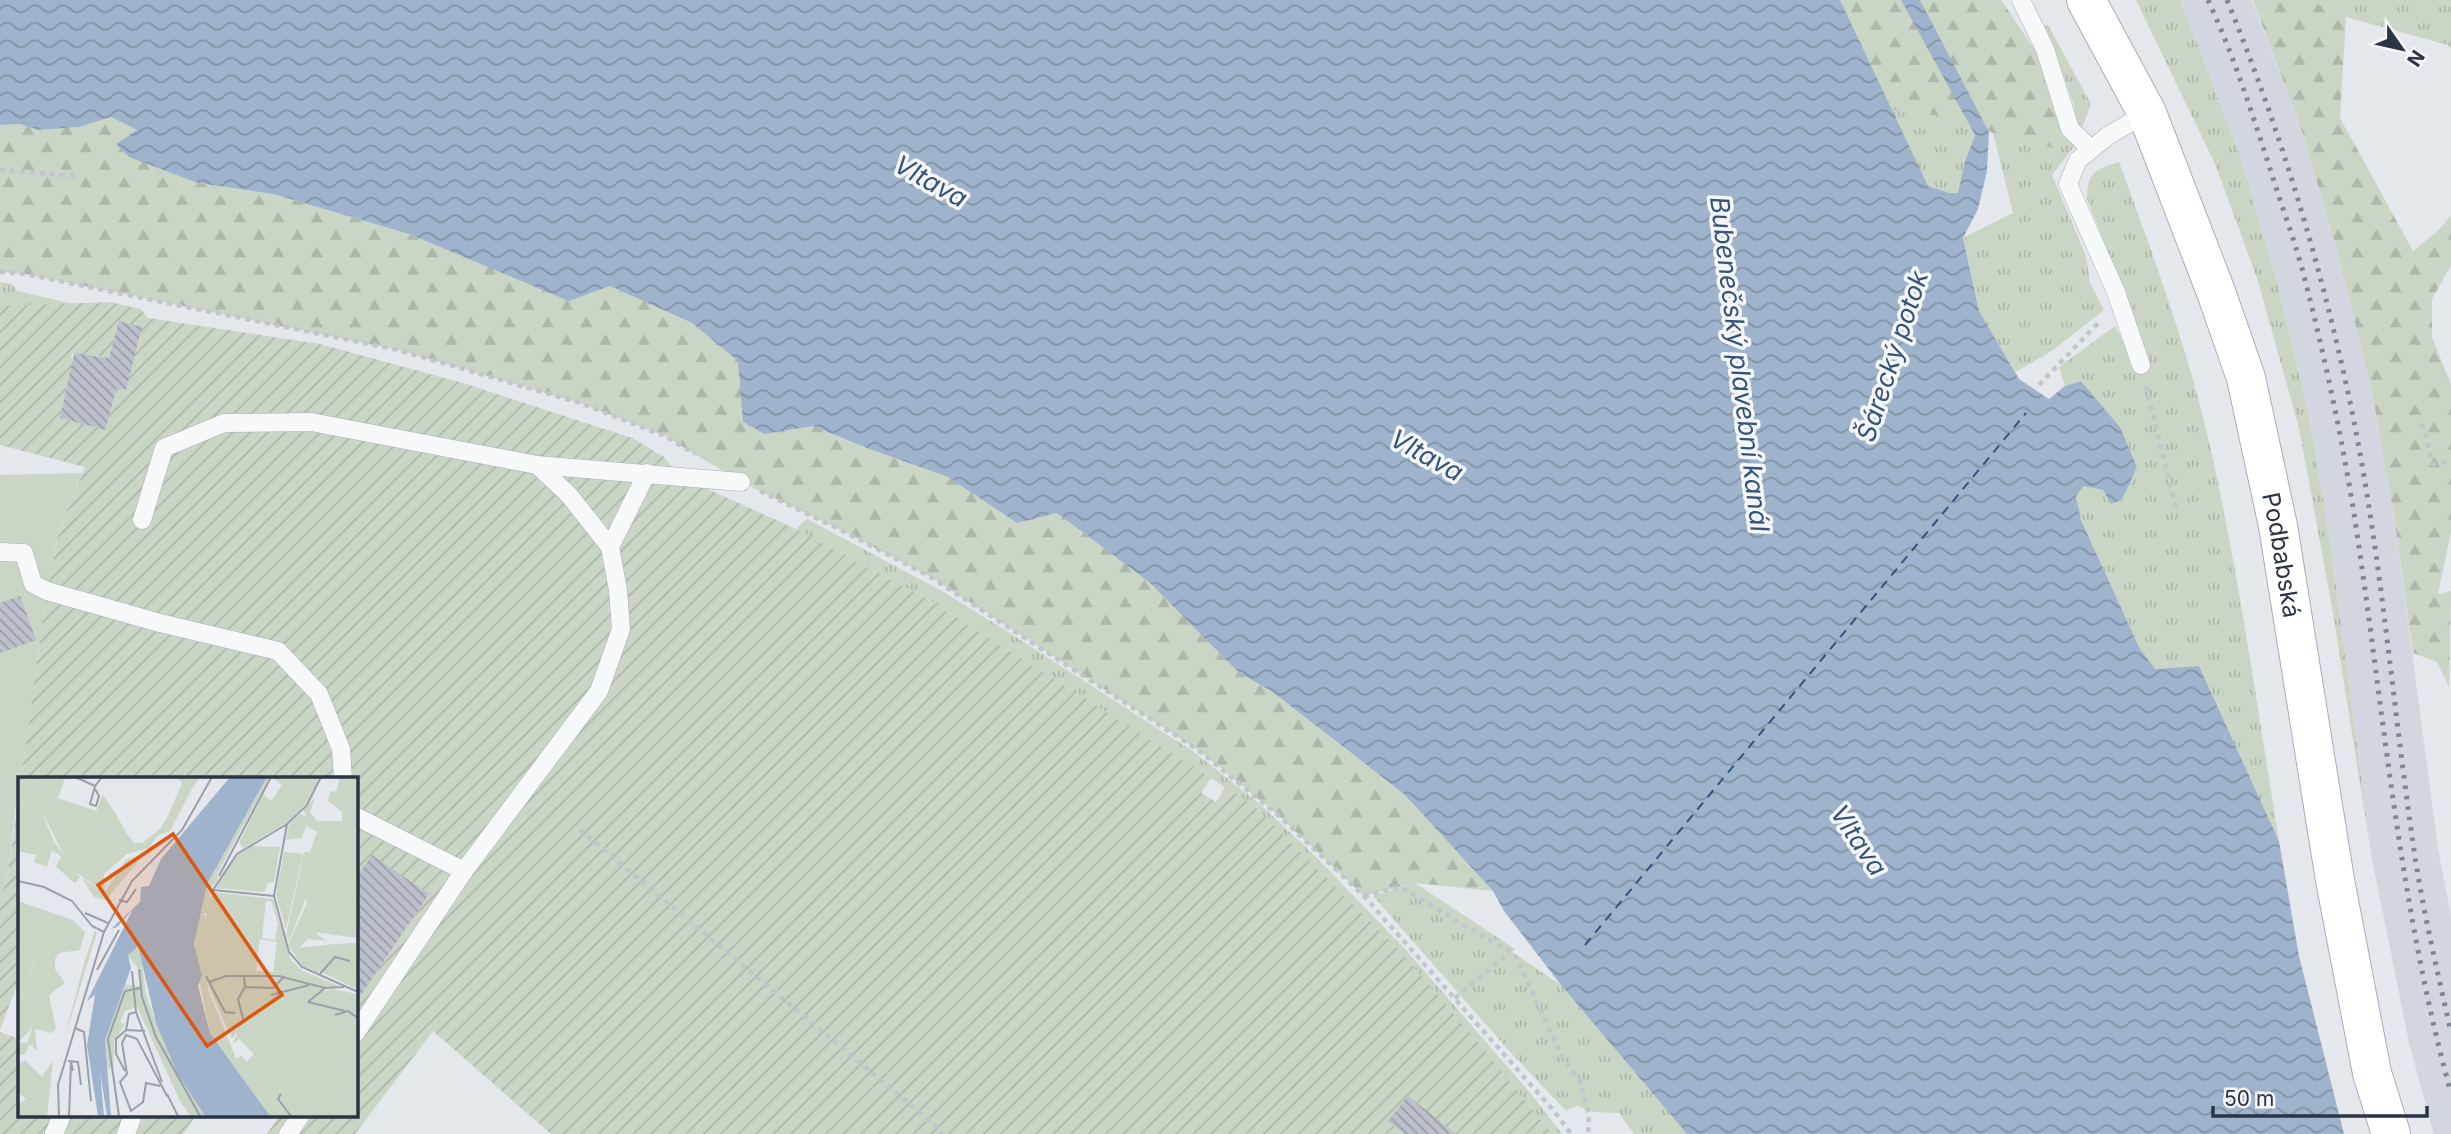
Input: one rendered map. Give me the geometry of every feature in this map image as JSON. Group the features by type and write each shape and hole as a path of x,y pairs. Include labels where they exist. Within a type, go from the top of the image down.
{"main road":[{"name":"Podbabská","path":"2086,0 2147,113 2246,378 2278,526 2335,880 2367,1047 2391,1134"}],"lane":[{"path":"2021,0 2045,49 2070,129 2091,149"},
{"path":"2141,365 2121,303 2068,184 2078,160 2109,135 2147,113"},
{"path":"142,520 164,449 224,422 311,422 537,465 741,482"},
{"path":"357,1031 464,871 598,691 621,629 618,590 610,547 569,495 537,465"},
{"path":"610,547 648,473"},
{"path":"0,552 24,553 33,584 47,592 278,651 319,694 341,749 343,777"},
{"path":"357,817 464,871"},
{"path":"54,1134 61,1116"},
{"path":"127,1134 132,1116"},
{"path":"288,1134 300,1116"}],"path":[{"path":"0,170 79,176"},
{"path":"0,272 25,274 398,350 580,402 665,436 698,456"},
{"path":"2039,386 2102,318 2121,303"},
{"path":"2141,365 2177,513"},
{"path":"2421,424 2428,437 2427,449 2433,464 2451,461"},
{"path":"741,482 847,533 932,579 1198,750 1278,815 1364,896 1554,1111 1571,1134"},
{"path":"580,830 942,1134"},
{"path":"1364,896 1400,887 1510,952 1517,959 1563,1059 1580,1082 1589,1115 1588,1134"},
{"path":"1455,998 1510,952"}],"shaded area":[{"path":"2180,0 2252,0 2302,131 2340,261 2373,397 2394,516 2438,849 2451,916 2451,1134 2434,1134 2409,1043 2372,859 2328,527 2308,411 2276,279 2239,152"}],"green space":[{"path":"1840,0 2001,0 2035,50 2064,128 2054,148 1993,133 1966,119 1891,110"},
{"path":"2136,0 2180,0 2239,152 2276,279 2308,411 2328,527 2372,859 2333,613 2299,428 2257,278 2215,164"},
{"path":"2253,0 2309,0 2346,17 2340,118 2413,251 2439,230 2451,215 2451,265 2432,299 2432,337 2451,385 2451,532 2438,594 2451,591 2449,687 2437,662 2413,653 2394,516 2373,397 2340,261 2302,131"},
{"path":"2309,0 2451,0 2451,49 2448,45 2346,17"},
{"path":"2048,25 2091,104 2076,144 2052,175 2086,256 2090,283 2104,310 2052,351 2015,372 1979,311 1963,238 2013,213 1993,133 2054,147 2075,108 2045,26"},
{"path":"1891,110 1966,119 1975,135 1965,161 1959,193 1928,186"},
{"path":"111,117 137,130 198,183 273,194 409,234 569,300 610,286 692,323 739,361 743,422 764,434 813,426 948,477 1017,523 1057,513 1149,582 1237,671 1274,693 1404,794 1493,891 1415,883 1364,896 1278,815 1198,750 932,578 741,482 665,436 580,403 398,350 25,274 0,272 0,125 20,124 38,130 79,127"},
{"path":"2119,162 2182,343 2212,455 2240,599 2279,841 2199,666 2155,669 2139,647 2081,520 2076,496 2085,485 2103,490 2111,504 2122,500 2137,467 2120,427 2081,381 2065,386 2059,367 2115,326 2136,366 2146,363 2134,317 2087,199 2087,190 2094,173"},
{"path":"0,282 13,284 17,291 74,304 0,306"},
{"path":"110,302 141,309 148,318 320,344 463,383 632,438 664,457 679,476 796,529 924,597 1211,778 1201,793 1216,802 1226,786 1253,805 1399,950 1552,1134 551,1134 433,1031 355,1134 267,1134 279,1116 357,1116 357,1001 429,894 357,879 357,777 21,777 47,591 60,527 85,467 0,445 0,306","holes":["72,353 92,360 93,355 109,358 126,390 117,388 105,430 60,418"]},
{"path":"82,473 60,527 47,591 21,777 18,777 8,873 0,903 0,475"},
{"path":"807,519 942,591 1013,635 1194,752 1261,805 1313,854 1407,951 1532,1095 1562,1134 1551,1134 1253,805 924,597 796,529"},
{"path":"18,799 18,983 0,1030 0,903 8,873"},
{"path":"1415,883 1515,949 1512,952 1561,985 1687,1134 1634,1134 1619,1113 1594,1112 1577,1106 1566,1111 1512,1054 1373,896"},
{"path":"0,1032 18,1039 18,1116 195,1116 183,1134 0,1134"}],"water":[{"path":"0,0 1840,0 1928,186 1958,193 1965,161 1975,135 1901,0 1920,0 1989,132 1987,171 1978,209 1963,238 1979,311 2019,379 2049,399 2065,386 2081,381 2120,427 2137,467 2122,500 2111,504 2103,490 2084,486 2076,496 2081,520 2139,647 2155,669 2199,666 2279,841 2299,956 2344,1134 1687,1134 1561,985 1504,911 1493,891 1404,794 1274,693 1237,671 1149,582 1057,513 1017,523 948,477 813,426 764,434 743,422 738,361 692,323 610,286 569,301 409,234 273,194 198,183 129,157 116,144 137,130 111,117 79,127 38,130 20,124 0,125"}],"building":[{"path":"119,321 142,327 126,390 117,388 105,430 60,418 74,353 109,358"},
{"path":"20,596 36,640 0,653 0,603"},
{"path":"372,855 429,894 357,1001 357,876"},
{"path":"1408,1096 1456,1134 1405,1134 1388,1121"}],"ferry route":[{"path":"1585,945 2026,413"}],"railway":[{"path":"2208,0 2243,86 2292,235 2325,364 2355,520 2405,880 2433,1022 2451,1093"},
{"path":"2227,0 2298,198 2339,351 2370,513 2418,873 2451,1033"}],"water label":[{"name":"Vltava","path":"931,181"},
{"name":"Šárecký potok","path":"1892,356"},
{"name":"Bubenečský plavební kanál","path":"1740,364"},
{"name":"Vltava","path":"1427,455"},
{"name":"Vltava","path":"1859,840"}]}
